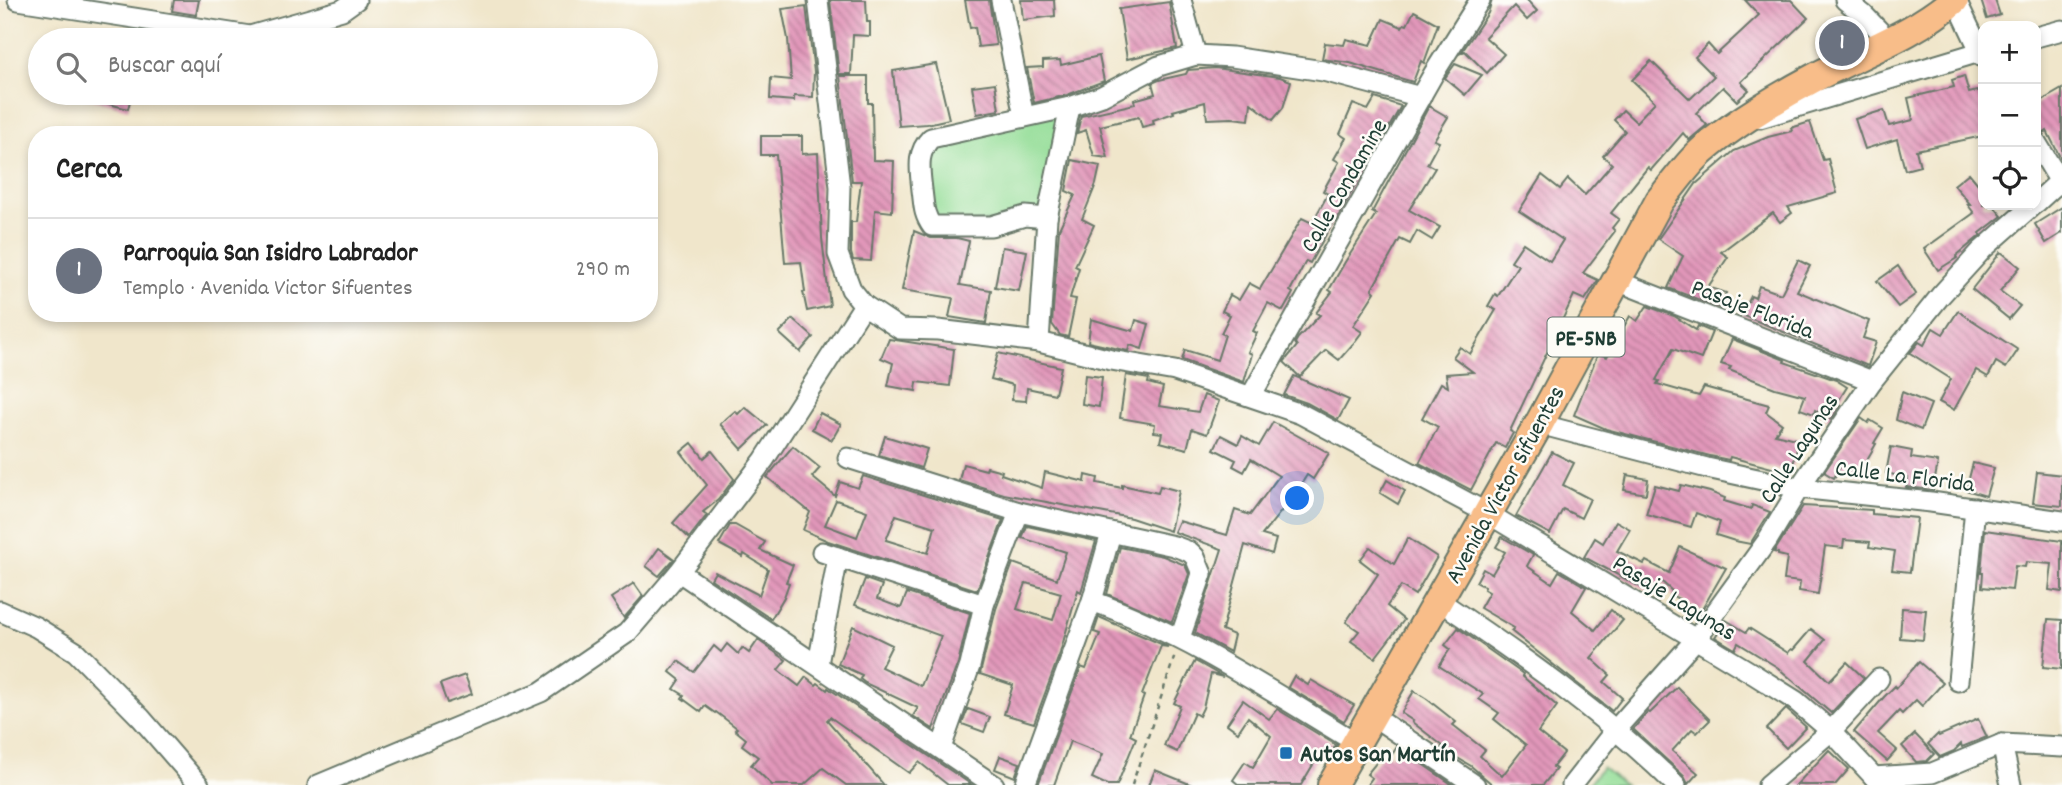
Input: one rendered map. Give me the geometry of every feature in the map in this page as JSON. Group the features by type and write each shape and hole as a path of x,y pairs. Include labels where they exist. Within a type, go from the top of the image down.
{"highway":[{"name":"Avenida Victor Sifuentes","path":"1332,785 1370,714 1539,424 1660,201 1700,153 1740,124 1812,79 1934,18 1955,0"}],"street":[{"path":"18,0 198,28"},
{"path":"278,28 342,10 356,0"},
{"path":"318,785 541,692 627,633 679,572 764,460 864,305 851,289 838,254 840,187 818,0"},
{"path":"1001,0 1024,117"},
{"path":"1181,0 1196,55"},
{"name":"Calle Condamine","path":"1251,396 1421,97 1480,0"},
{"path":"1845,0 1889,41"},
{"path":"1955,0 1978,45"},
{"path":"2041,36 2062,30"},
{"path":"1740,124 1978,54"},
{"path":"1046,218 1025,216 991,226 932,226 924,214 919,164 929,140 1070,107 1102,96 1159,66 1196,55 1232,57 1323,71 1421,97"},
{"path":"1039,342 1046,218 1070,107"},
{"path":"2039,147 2061,183"},
{"name":"Calle Lagunas","path":"2041,199 2061,183"},
{"name":"Calle Lagunas","path":"1572,785 1616,729 1696,639 1768,541 1799,488 1872,381 1941,295 1982,250 2028,210"},
{"name":"Pasaje Florida","path":"1617,281 1872,381"},
{"name":"Pasaje Lagunas","path":"864,305 900,328 1039,342 1111,360 1175,371 1301,414 1487,513 1796,701 1830,731 1870,781"},
{"name":"Calle La Florida","path":"1539,424 1707,468 1799,488 1931,502 2062,521"},
{"path":"848,458 1020,512 1174,546 1190,552 1202,574 1180,638"},
{"path":"1958,681 1975,509"},
{"path":"941,748 970,666 984,605 1020,512"},
{"path":"1025,785 1092,601 1111,533"},
{"path":"817,664 830,555 984,605"},
{"path":"679,572 994,785"},
{"path":"1438,600 1521,655 1616,729 1676,785"},
{"path":"1092,601 1126,613 1218,658 1355,742"},
{"path":"0,611 36,627 76,652 141,718 199,785"},
{"path":"1768,785 1830,731 1879,679"},
{"path":"1370,714 1475,785"},
{"path":"2002,744 2011,785"},
{"path":"1870,781 1932,773 2002,744 2062,747"}],"path":[{"path":"1132,785 1180,638"}],"green space":[{"path":"1070,107 1047,218 932,226 924,148"},
{"path":"1602,767 1624,785 1588,785"}],"building":[{"path":"174,0 199,0 196,15 172,11"},
{"path":"830,0 866,0 870,36 853,35 851,74 839,74"},
{"path":"965,0 989,0 996,45 978,47 975,27 970,28"},
{"path":"1021,0 1054,0 1055,16 1023,20"},
{"path":"1492,0 1527,0 1537,11 1527,20 1514,6 1485,37 1504,54 1487,73 1465,51 1461,53 1488,13"},
{"path":"1745,0 1791,0 1808,18 1741,82 1749,90 1737,101 1723,87 1696,113 1707,125 1689,140 1683,133 1651,170 1648,167 1611,213 1619,219 1612,228 1615,231 1583,273 1598,280 1585,300 1574,295 1510,431 1513,433 1505,448 1496,443 1471,490 1419,463 1438,427 1422,418 1441,383 1448,387 1446,374 1473,372 1453,357 1460,347 1470,354 1496,310 1488,306 1495,294 1498,296 1518,265 1511,261 1523,243 1550,261 1563,240 1519,211 1542,175 1560,189 1568,179 1585,195 1612,164 1603,156 1625,131 1614,120 1623,110 1636,122 1655,102 1632,80 1651,61 1690,99 1714,76 1695,57 1708,44 1717,54 1759,15"},
{"path":"1981,0 1995,0 2000,15 1987,19"},
{"path":"1169,2 1177,48 1127,59 1119,9"},
{"path":"806,6 814,72 813,97 794,96 794,101 770,99 771,78 791,80 788,39 782,9"},
{"path":"1414,11 1438,24 1424,63 1421,61 1413,82 1350,63 1322,59 1325,43 1344,45 1346,39 1371,45 1383,19 1402,27 1407,25"},
{"path":"1099,56 1104,81 1067,95 1034,103 1027,68 1043,67 1043,61 1060,60 1061,65"},
{"path":"936,64 949,119 899,126 893,71"},
{"path":"1455,64 1482,75 1465,95 1445,78"},
{"path":"1215,68 1291,81 1283,108 1273,120 1251,103 1249,120 1207,119 1205,102 1173,111 1174,113 1153,120 1154,124 1142,127 1139,117 1100,126 1108,158 1094,156 1086,130 1077,133 1081,116 1135,104 1134,100 1155,94 1152,83 1159,80 1186,74 1188,70"},
{"path":"840,76 868,76 868,103 872,103 873,160 894,161 892,212 875,210 871,261 853,260 851,253 851,222 856,222 861,181 852,181"},
{"path":"1964,76 1969,93 1978,91 1978,137 1916,150 1920,166 1905,170 1897,139 1865,149 1855,119 1884,110 1889,126 1913,120 1908,98 1954,87 1952,80"},
{"path":"995,83 999,110 977,114 972,86"},
{"path":"2062,89 2062,161 2047,131 2041,132 2041,101"},
{"path":"1375,98 1401,106 1336,221 1334,220 1310,263 1306,261 1283,311 1268,303 1253,331 1257,333 1248,352 1252,354 1244,382 1182,360 1185,350 1217,360 1225,335 1221,333 1230,315 1222,311 1230,295 1239,300 1249,283 1260,289 1302,218 1312,223 1328,194 1323,191 1339,162 1334,159 1346,138 1340,134 1353,104 1368,110"},
{"path":"113,105 129,105 128,109"},
{"path":"1429,106 1448,117 1434,140 1439,142 1427,164 1435,168 1409,210 1440,227 1432,240 1417,231 1410,244 1400,239 1372,289 1375,292 1353,326 1362,332 1339,360 1326,350 1300,377 1284,362 1297,346 1295,343 1298,338 1320,315 1316,313 1332,292 1329,290 1376,214 1372,212"},
{"path":"1810,122 1823,160 1828,159 1837,193 1788,207 1792,213 1780,222 1773,213 1721,252 1728,257 1708,287 1726,293 1721,308 1668,288 1683,256 1658,239 1696,184 1734,151"},
{"path":"761,136 802,136 802,154 818,153 822,238 830,306 807,311 801,262 785,263 776,155 761,155"},
{"path":"1072,160 1100,166 1082,219 1094,225 1075,266 1079,268 1070,298 1076,299 1068,337 1060,335 1052,324 1059,229 1075,195 1066,191"},
{"path":"1969,173 1978,184 1978,210 1997,210 2002,216 1980,233 1957,258 1938,270 1924,249 1974,213 1968,205 1971,205 1954,185"},
{"path":"2062,207 2062,233 2046,243 2035,224"},
{"path":"914,231 931,238 969,241 960,285 991,290 986,323 949,317 953,298 902,290"},
{"path":"1002,247 1027,251 1019,291 995,287"},
{"path":"2001,252 2020,267 2000,291 2020,306 2009,319 1972,289"},
{"path":"1798,260 1810,266 1797,291 1869,321 1863,338 1876,342 1868,366 1742,315 1751,296 1755,298 1759,286 1781,294"},
{"path":"1898,266 1916,294 1898,307 1877,281"},
{"path":"1647,306 1674,316 1696,330 1698,326 1712,332 1701,359 1673,349 1656,380 1659,381 1657,384 1699,396 1704,387 1769,405 1766,412 1782,424 1775,434 1799,440 1791,473 1730,457 1729,460 1710,456 1606,429 1574,415 1598,353 1607,357 1623,324 1625,325 1630,316 1637,321"},
{"path":"1958,311 2018,350 2006,368 1996,362 1988,377 1976,370 1954,410 1939,402 1951,379 1910,353 1919,342 1924,345 1933,328 1943,334"},
{"path":"793,319 813,337 800,352 779,333"},
{"path":"1091,319 1133,331 1136,320 1149,324 1142,349 1130,345 1128,351 1088,342"},
{"path":"889,339 954,349 950,386 917,382 916,391 888,386 893,363 881,358"},
{"path":"1732,339 1785,360 1784,362 1836,380 1847,387 1831,420 1815,410 1814,414 1800,409 1805,396 1775,388 1729,370 1731,367 1721,364"},
{"path":"998,353 1061,367 1055,394 1027,388 1026,401 1012,400 1013,385 991,379"},
{"path":"1085,375 1102,377 1099,407 1082,404"},
{"path":"1126,375 1149,379 1148,383 1163,387 1159,406 1198,412 1204,395 1219,401 1207,434 1192,429 1187,449 1160,442 1162,433 1154,432 1155,424 1120,418"},
{"path":"1294,376 1349,400 1338,420 1307,403 1284,395"},
{"path":"1902,392 1931,404 1921,430 1896,420"},
{"path":"745,407 767,425 742,449 720,424 735,411 738,414"},
{"path":"820,413 841,424 832,440 812,429"},
{"path":"1861,418 1883,428 1874,443 1876,444 1858,475 1841,465 1834,478 1824,472"},
{"path":"1273,422 1329,453 1313,479 1307,475 1262,535 1276,539 1272,554 1245,545 1222,630 1234,635 1230,652 1195,633 1222,549 1174,532 1179,521 1227,535 1235,510 1250,515 1279,476 1251,459 1244,472 1233,466 1236,460 1214,449 1221,435 1238,444 1242,436 1259,446"},
{"path":"885,436 927,449 921,468 879,455"},
{"path":"692,443 704,458 712,451 734,479 718,500 703,512 707,515 689,538 673,523 707,485 681,452"},
{"path":"793,446 820,468 812,477 835,496 840,482 858,488 863,476 1003,520 977,590 828,541 803,530 810,512 767,477","holes":["836,500 867,511 857,537 825,525","896,515 935,527 928,553 886,540"]},
{"path":"1891,447 1912,451 1911,458 1938,462 1933,490 1906,487 1908,478 1886,473"},
{"path":"1552,452 1574,463 1563,485 1590,499 1581,518 1563,509 1550,534 1516,516"},
{"path":"1973,463 1994,468 1986,496 1966,490"},
{"path":"963,464 1002,471 1001,474 1042,488 1045,472 1085,482 1086,475 1098,478 1097,483 1122,488 1122,485 1158,493 1160,486 1179,491 1170,531 1131,518 1004,494 959,480"},
{"path":"2037,472 2062,475 2062,506 2033,503"},
{"path":"1627,475 1648,479 1646,494 1624,490"},
{"path":"1387,480 1405,491 1398,504 1380,493"},
{"path":"1655,485 1679,491 1681,485 1710,492 1725,498 1724,501 1751,509 1752,505 1770,512 1750,544 1735,541 1716,535 1720,522 1696,513 1691,527 1646,514"},
{"path":"1803,506 1872,510 1872,514 1917,518 1910,572 1892,570 1895,551 1869,547 1870,542 1844,540 1843,548 1825,546 1818,594 1799,591 1800,582 1784,580 1787,557 1774,552"},
{"path":"1616,521 1630,529 1617,551 1644,564 1646,561 1669,573 1680,547 1726,568 1701,611 1671,595 1673,592 1661,581 1650,592 1584,557 1595,538 1603,543"},
{"path":"730,525 735,525 765,542 760,550 793,565 786,582 789,583 784,597 771,619 711,579 715,572 759,595 768,569 744,554 743,557 719,544"},
{"path":"1027,526 1096,541 1081,592 1078,590 1060,653 1034,723 1004,714 1013,685 980,674 996,609 1013,563 1057,579 1066,552 1022,538","holes":["1026,583 1061,593 1053,620 1017,609"]},
{"path":"1985,530 2062,541 2062,592 2049,590 2052,564 2026,562 2025,567 2015,566 2012,590 1982,587"},
{"path":"1502,537 1533,555 1527,566 1552,583 1559,571 1586,587 1572,611 1595,630 1611,610 1623,620 1591,658 1610,675 1604,682 1622,698 1612,711 1511,631 1514,628 1480,608 1489,592 1476,582 1483,569 1492,574 1505,552 1496,547"},
{"path":"1408,538 1437,557 1415,595 1401,586 1387,606 1404,620 1375,658 1351,641 1359,631 1346,622 1378,574 1360,560 1370,547 1394,564"},
{"path":"1120,547 1163,556 1185,565 1189,574 1172,622 1107,594"},
{"path":"659,548 674,559 659,576 646,566"},
{"path":"865,579 882,585 877,599 901,608 907,593 970,613 958,663 933,729 913,716 918,708 865,683 860,679 862,675 838,664 853,626 892,645 881,667 921,686 941,636 855,605"},
{"path":"634,583 643,596 624,618 611,598"},
{"path":"1902,608 1926,610 1923,640 1900,638"},
{"path":"1099,617 1168,647 1161,646 1142,695 1144,696 1130,735 1136,738 1117,785 1107,785 1092,778 1103,754 1070,741 1054,785 1038,785 1081,667 1086,669 1100,634 1094,632"},
{"path":"2048,619 2062,620 2062,669 2043,667"},
{"path":"1726,620 1746,632 1749,628 1788,653 1811,629 1825,640 1808,661 1829,681 1847,662 1864,678 1831,713 1777,667 1738,643 1735,649 1715,637"},
{"path":"1458,628 1523,674 1522,676 1557,706 1538,732 1564,753 1543,785 1493,785 1471,766 1441,748 1443,746 1401,713 1414,691 1427,699 1456,722 1453,725 1485,750 1480,756 1502,776 1526,745 1494,719 1499,713 1479,699 1483,694 1439,666 1450,649 1445,645"},
{"path":"758,640 786,660 778,670 799,686 806,677 816,685 818,683 827,690 828,688 972,785 948,785 919,762 909,773 830,717 827,720 884,785 846,785 823,768 804,785 772,785 751,765 758,757 742,745 746,739 735,730 737,728 705,706 701,712 682,698 684,695 674,689 680,680 670,672 678,661 694,672 714,646 721,652 727,644 738,654 742,648 749,653"},
{"path":"1195,661 1223,677 1211,674 1203,708 1199,716 1194,713 1177,752 1164,746 1180,706 1174,703"},
{"path":"1919,662 1943,683 1922,706 1916,700 1902,714 1899,711 1878,733 1897,750 1887,761 1854,732"},
{"path":"465,675 472,694 447,703 440,684"},
{"path":"1294,676 1308,685 1311,680 1354,705 1344,721 1288,687"},
{"path":"1677,687 1710,720 1697,733 1692,729 1672,751 1698,773 1688,784 1684,776 1633,729"},
{"path":"1243,700 1269,719 1277,709 1336,745 1328,758 1320,753 1301,785 1239,785 1233,780 1245,762 1253,767 1271,736 1248,717 1238,732 1227,724"},
{"path":"968,709 990,717 984,732 962,724"},
{"path":"1786,709 1806,727 1786,748 1767,729"},
{"path":"1978,719 1987,737 1962,747 1961,744 1954,751 1940,757 1928,744 1938,734 1939,736"},
{"path":"1915,734 1934,754 1927,761 1916,762 1902,746"},
{"path":"1397,747 1453,785 1367,785 1372,778 1367,774 1385,752 1391,756"},
{"path":"1829,750 1849,769 1835,785 1796,785"},
{"path":"1000,756 1020,763 1015,777 995,769"},
{"path":"1155,770 1192,785 1149,785"}],"place":[{"name":"Parroquia San Isidro Labrador","path":"1842,43"},
{"name":"Autos San Martín","path":"1286,753"}]}
